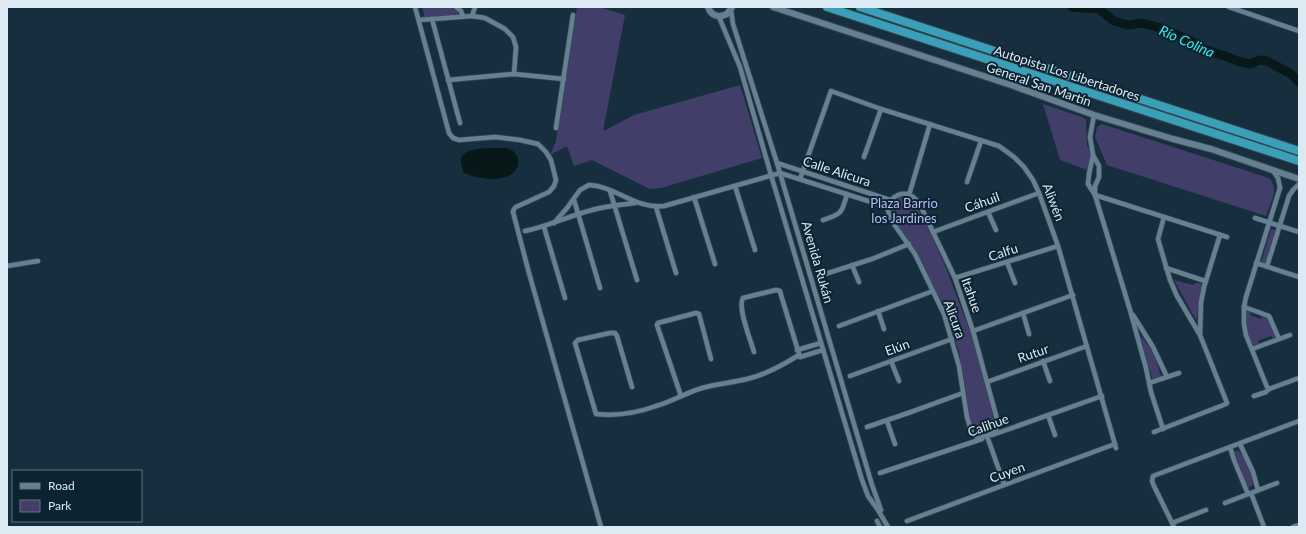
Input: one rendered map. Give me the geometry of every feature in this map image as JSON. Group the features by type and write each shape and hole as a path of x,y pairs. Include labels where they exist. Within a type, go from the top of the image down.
{"highway":[{"name":"Autopista Los Libertadores","path":"827,7 1299,161"},
{"name":"Autopista Los Libertadores","path":"860,7 1299,151"}],"street":[{"path":"415,7 449,133 453,138 459,140 495,137 534,142 543,148 551,160 556,180 553,188 549,192 516,207 513,212 601,527"},
{"path":"456,7 461,11 462,16"},
{"path":"472,16 475,7"},
{"path":"708,7 712,14 719,17 727,14 732,8"},
{"name":"General San Martín","path":"773,7 1011,84 1094,115 1211,149 1299,179"},
{"path":"1229,7 1299,31"},
{"name":"Avenida Rukán","path":"732,8 733,24 777,163 872,485 884,520"},
{"path":"556,128 573,15"},
{"path":"419,20 472,16 485,18 498,25 513,37 516,48 514,74"},
{"name":"Avenida Rukán","path":"719,17 738,58 771,175 862,480 868,496 888,527"},
{"path":"432,19 460,123"},
{"path":"448,80 514,74 564,79"},
{"name":"Aliwén","path":"803,171 831,91 881,109 998,146 1014,157 1029,173 1039,193 1058,246 1116,446"},
{"path":"749,97 756,95"},
{"path":"864,157 881,109"},
{"path":"1094,115 1090,137 1093,155 1099,166 1099,177 1094,186 1095,195 1130,310 1163,429"},
{"path":"887,207 890,200 897,195 909,195 930,124"},
{"path":"966,182 980,141"},
{"path":"1093,155 1088,184 1095,195 1227,237"},
{"name":"Calle Alicura","path":"777,163 890,200"},
{"path":"1269,389 1245,330 1244,307 1256,263 1280,188 1278,178 1272,169"},
{"path":"800,179 803,171"},
{"path":"554,222 574,200 580,190 589,185 610,191 637,203 656,207 780,173"},
{"name":"Calle Alicura","path":"780,173 887,207"},
{"path":"1089,174 1099,177"},
{"path":"1267,266 1289,196 1299,184"},
{"path":"735,186 755,250"},
{"path":"610,191 637,280"},
{"name":"Cáhuil","path":"933,232 1039,193"},
{"path":"823,220 836,216 842,211 847,194"},
{"name":"Itahue","path":"909,195 914,197 919,202 954,278 973,331 997,424 996,430 987,436"},
{"path":"694,197 715,264"},
{"path":"574,200 600,288"},
{"path":"526,231 544,227 578,214 615,205 637,203"},
{"path":"656,207 676,273"},
{"name":"Alicura","path":"887,207 891,220 909,244 921,264 944,314 952,339 967,417 972,433 977,437 987,436"},
{"path":"988,212 996,230"},
{"path":"1154,432 1227,403 1200,334 1177,296 1166,268 1158,239 1164,217"},
{"path":"1255,218 1299,232"},
{"path":"544,227 565,298"},
{"path":"1200,334 1201,302 1205,281 1220,235"},
{"path":"822,275 909,244"},
{"name":"Calfu","path":"954,278 1058,246"},
{"path":"7,266 38,261"},
{"path":"1007,262 1015,283"},
{"path":"1256,263 1299,277"},
{"path":"852,265 859,282"},
{"path":"1166,268 1205,281"},
{"path":"802,280 811,278"},
{"path":"754,352 742,310 741,301 743,298 776,290 780,291 800,356"},
{"path":"839,326 933,291"},
{"path":"973,331 1072,295"},
{"path":"1244,307 1269,316 1279,339"},
{"path":"1130,310 1153,347 1167,377"},
{"path":"878,312 884,329"},
{"path":"681,396 657,325 658,323 696,313 699,314 711,359"},
{"path":"1023,313 1029,334"},
{"path":"632,387 615,333 578,340 575,343 596,414 606,415 626,414 641,411 709,386 747,379 780,367 800,356 823,350"},
{"path":"1252,350 1290,335"},
{"name":"Elún","path":"850,376 952,339"},
{"path":"797,350 821,343"},
{"name":"Rutur","path":"987,382 1087,346"},
{"path":"891,361 899,381"},
{"path":"1043,361 1050,381"},
{"path":"1149,383 1179,373"},
{"path":"1254,396 1299,378"},
{"path":"834,384 842,382"},
{"path":"867,427 963,393"},
{"name":"Calihue","path":"880,473 1102,396"},
{"path":"1048,415 1055,435"},
{"path":"887,421 895,444"},
{"path":"1206,510 1173,525 1154,486 1152,481 1153,476 1299,421"},
{"path":"987,436 1004,484"},
{"path":"1240,444 1253,472 1258,490"},
{"name":"Cuyen","path":"907,521 1004,484 1116,446"},
{"path":"1230,447 1234,460 1264,527"},
{"path":"1225,503 1277,483"},
{"path":"877,520 880,527"},
{"path":"1293,527 1299,525"}],"green space":[{"path":"422,7 451,7 458,12 459,15 425,17"},
{"path":"577,7 599,7 625,15 604,131 634,115 740,85 762,158 661,188 650,189 592,160 574,166 567,146 550,155 556,141"},
{"path":"1043,104 1082,117 1086,120 1087,145 1091,154 1087,170 1060,160"},
{"path":"1102,124 1269,178 1274,186 1274,191 1266,216 1107,165 1095,137 1097,127"},
{"name":"Plaza Barrio los Jardines","path":"898,196 907,196 913,199 946,268 983,366 996,419 993,432 983,435 976,432 969,417 959,352 945,311 917,253 892,217 890,207 893,200"},
{"path":"1271,229 1276,230 1266,264 1261,262"},
{"path":"1174,280 1193,285 1195,283 1201,283 1200,302 1196,320"},
{"path":"1248,311 1251,312 1250,315 1261,319 1262,315 1267,317 1275,336 1273,339 1271,336 1258,341 1259,344 1253,345 1246,323 1246,315"},
{"path":"1140,337 1143,338 1154,354 1161,376 1154,379 1152,378"},
{"path":"1238,450 1246,462 1251,476 1253,485 1248,488 1234,452"}],"shaded area":[{"path":"482,148 505,148 514,152 517,156 518,165 513,173 503,178 492,179 480,178 464,173 461,159 466,152"}],"waterway":[{"name":"Río Colina","path":"1072,7 1099,9 1114,21 1128,25 1142,23 1161,28 1191,41 1203,49 1237,61 1250,64 1259,60 1267,61 1291,74 1299,82"}]}
